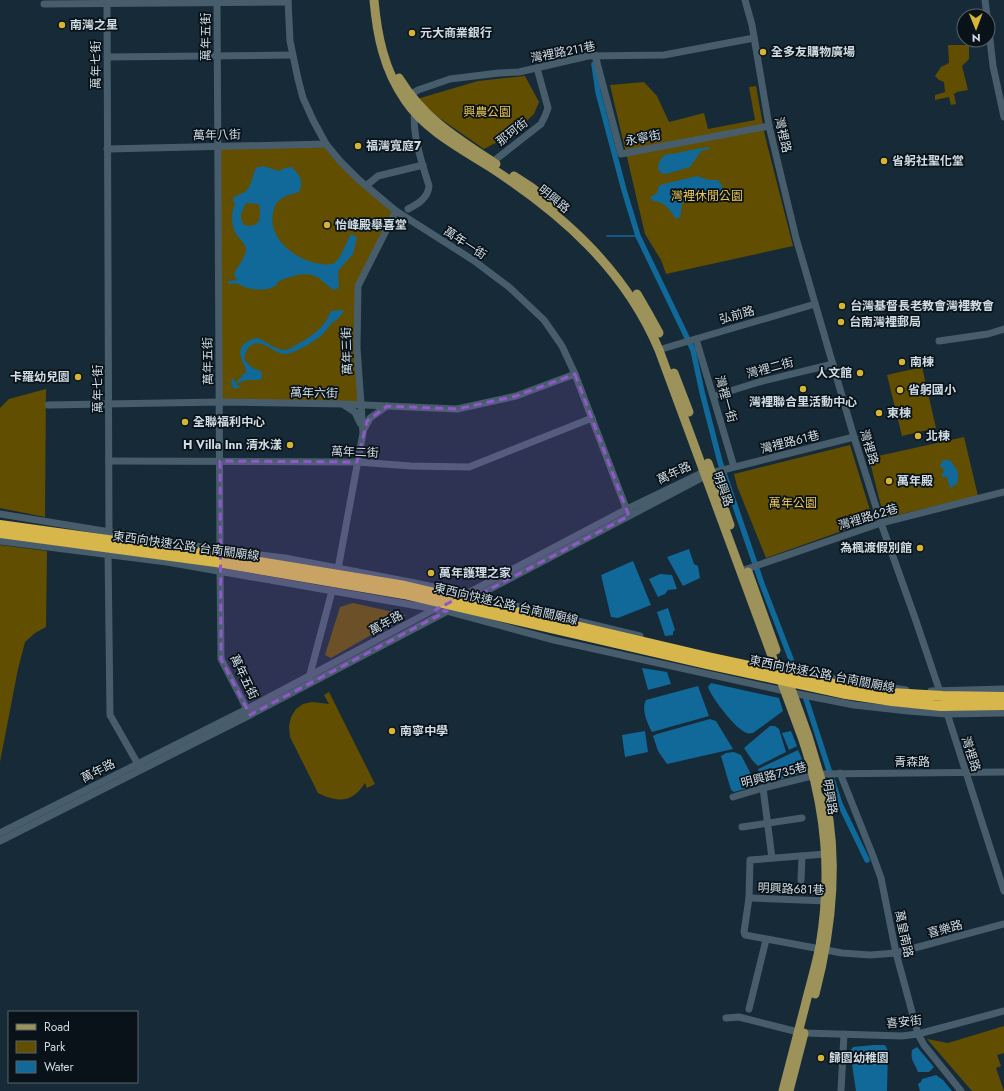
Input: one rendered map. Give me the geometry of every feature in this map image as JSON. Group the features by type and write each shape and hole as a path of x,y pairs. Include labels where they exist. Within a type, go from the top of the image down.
{"highway":[{"path":"0,520 11,527"},
{"name":"東西向快速公路 台南關廟線","path":"0,525 223,556 405,586 848,687 891,693 999,701"},
{"name":"東西向快速公路 台南關廟線","path":"0,533 223,563 404,594 706,664 846,694 941,706 999,701"},
{"path":"0,537 5,538 21,536"}],"main road":[{"name":"明興路","path":"374,0 382,51 394,81 416,109 450,143 491,164 547,199 573,221 607,255 633,287 648,313 665,348 710,473 747,569 779,667 811,742 830,828 832,855 822,949 801,1032 789,1091"},
{"name":"明興路","path":"380,0 389,55 407,97"},
{"name":"明興路","path":"491,164 569,226 602,258 628,292 643,316 659,350 710,473"},
{"name":"明興路","path":"818,774 826,854 828,901"},
{"name":"明興路","path":"783,1091 801,1032"}],"street":[{"name":"灣裡路","path":"745,0 754,38 769,126 796,238 815,304 881,523 940,691 1004,891"},
{"name":"萬年五街","path":"217,1 221,659 249,712"},
{"path":"44,4 107,2 288,1"},
{"name":"萬年一街","path":"288,1 288,22 292,55 304,98 313,120 326,144 340,161 396,211 473,260 509,287 549,326 562,346 575,374 628,512"},
{"name":"萬年七街","path":"107,2 110,532 107,554 110,715 139,767"},
{"name":"灣裡路211巷","path":"407,97 418,90 450,79 519,72 595,55 664,55 754,38"},
{"path":"991,48 993,66 1004,117"},
{"path":"107,57 292,55"},
{"name":"永寧街","path":"595,55 621,154 769,126"},
{"name":"那珂街","path":"491,164 541,124 546,116 548,108 537,68"},
{"path":"408,210 417,205 428,193 429,186 414,127 416,109"},
{"name":"萬年八街","path":"107,149 326,144"},
{"path":"367,186 378,176 423,165"},
{"name":"萬年三街","path":"338,569 363,433 357,347 358,286 396,211"},
{"name":"弘前路","path":"665,348 815,304"},
{"path":"939,341 988,334 1004,329"},
{"name":"灣裡一街","path":"696,339 714,396 732,467"},
{"name":"灣裡二街","path":"714,396 759,382 833,364"},
{"name":"萬年六街","path":"48,405 220,402 342,404 457,409 516,396 575,374"},
{"path":"342,404 355,412 359,418 363,433"},
{"path":"363,433 370,418 387,406"},
{"name":"萬年二街","path":"109,461 357,462 411,466 469,467 592,418"},
{"name":"灣裡路61巷","path":"710,473 854,437"},
{"name":"萬年路","path":"249,712 309,676 435,610 628,512 710,473"},
{"name":"灣裡路62巷","path":"747,569 881,523 1004,492"},
{"name":"萬年路","path":"0,841 139,767 308,684 476,596 628,512"},
{"path":"0,514 220,550 285,558 476,596 680,646 840,680 908,690 940,691 1004,689"},
{"path":"0,541 107,554 220,571 447,611 554,640 854,705 947,714 1004,713"},
{"path":"308,684 332,591"},
{"name":"萬年路","path":"0,833 49,808 139,767"},
{"name":"青森路","path":"818,774 1004,772"},
{"name":"明興路735巷","path":"734,797 818,774"},
{"name":"萬皇南路","path":"840,774 874,856 896,953 918,1034 924,1045 961,1091"},
{"path":"763,788 772,858"},
{"path":"49,808 49,816"},
{"path":"742,827 802,818"},
{"path":"749,898 750,860 826,854"},
{"path":"801,880 802,856"},
{"name":"喜樂路","path":"749,898 744,932 748,937 860,955 896,953 1004,924"},
{"name":"明興路681巷","path":"749,898 828,901"},
{"path":"749,1009 766,940"},
{"name":"喜安街","path":"726,1018 739,1017 801,1032 895,1036 918,1034 1004,1011"},
{"path":"841,1091 844,1034"}],"highlighted area":[{"path":"575,374 629,516 477,596 466,594 435,610 447,611 250,715 221,659 220,461 357,462 367,421 387,406 457,409 516,396"}],"green space":[{"path":"948,45 956,45 956,48 969,48 969,59 962,66 968,90 954,94 956,104 951,105 949,97 935,100 935,95 945,92 944,82 935,76 941,67 949,63"},
{"name":"興農公園","path":"525,76 539,102 534,114 513,134 484,149 438,117 417,99 478,81"},
{"name":"灣裡休閒公園","path":"644,82 657,96 669,122 704,113 708,129 755,120 749,87 756,86 765,136 793,246 666,274 661,260 645,234 610,85"},
{"path":"326,144 396,211 358,286 361,405 220,402 218,146"},
{"path":"922,367 936,428 902,436 887,375"},
{"path":"46,389 45,517 0,508 0,408 9,399"},
{"path":"964,437 978,496 884,518 869,458"},
{"name":"萬年公園","path":"850,445 873,520 766,558 737,486 734,474"},
{"path":"0,545 47,551 46,627 35,633 25,642 18,669 0,762"},
{"path":"353,603 406,615 331,658 325,655 340,607"},
{"path":"329,692 375,784 367,788 365,783 360,790 350,798 338,800 318,793 290,737 289,726 291,717 296,709 303,704 312,702 329,704 324,695"},
{"path":"1004,1026 1004,1053 997,1055 1001,1066 996,1068 1004,1091 972,1091 927,1039 948,1043"}],"water":[{"path":"709,147 709,149 701,151 690,167 662,174 658,169 659,162 664,155"},
{"path":"263,166 279,171 292,167 300,178 301,184 299,192 278,201 273,213 275,232 279,240 293,253 311,262 332,264 338,259 351,234 357,237 353,254 338,271 339,290 337,288 333,290 317,277 304,274 279,281 277,285 269,289 247,288 237,284 228,284 228,281 237,280 234,274 244,257 246,250 245,245 236,234 232,222 232,215 235,205 233,200 234,197 248,189 256,168","holes":["246,203 259,204 259,221 255,225 245,226 241,220 241,214"]},
{"path":"697,176 709,180 718,180 722,186 722,197 717,198 702,193 687,196 682,204 680,217 676,219 666,207 661,203 653,201 650,197 657,193 659,186 663,184"},
{"path":"344,310 324,333 306,346 294,352 286,354 277,352 263,344 258,343 249,347 246,353 245,361 253,368 261,371 262,376 260,380 248,380 237,383 236,385 241,387 234,389 231,384 232,379 234,379 235,383 246,372 240,353 242,346 251,340 258,338 278,349 288,349 315,333 326,321 331,311"},
{"path":"941,460 949,460 957,470 957,484 950,488 947,477 942,477 942,473 944,473 940,464 943,463"},
{"path":"689,549 694,564 698,566 700,578 683,586 667,557"},
{"path":"633,561 651,605 618,618 611,617 601,575"},
{"path":"660,574 672,575 677,589 668,590 665,594 658,597 649,579"},
{"path":"668,608 675,630 673,635 665,636 657,612"},
{"path":"642,668 667,672 671,684 648,690"},
{"path":"711,683 779,698 783,711 753,733 747,733 731,720 719,705 708,687"},
{"path":"698,686 709,716 652,732 644,712 646,700"},
{"path":"710,719 716,721 733,749 667,764 658,751 653,736"},
{"path":"770,726 775,726 779,729 786,752 758,766 744,748"},
{"path":"645,731 648,752 625,757 622,735"},
{"path":"791,731 797,746 789,750 782,733"},
{"path":"798,750 805,766 805,772 765,784 758,769"},
{"path":"734,752 741,755 753,778 755,786 734,792 731,790 721,756 726,753"},
{"path":"885,1045 888,1051 887,1091 856,1091 850,1051 853,1047"},
{"path":"917,1047 934,1067 929,1072 918,1072 913,1062 912,1050"},
{"path":"936,1075 943,1080 952,1091 920,1091 918,1084 922,1079"}],"waterway":[{"path":"594,64 598,92 638,236 693,350 720,462 762,584 794,667"},
{"path":"607,236 638,236"},
{"path":"806,699 840,804 867,860"}],"place":[{"name":"南灣之星","path":"62,25"},
{"name":"元大商業銀行","path":"412,33"},
{"name":"全多友購物廣場","path":"763,52"},
{"name":"福灣寬庭7","path":"358,146"},
{"name":"省躬社聖化堂","path":"884,161"},
{"name":"怡峰殿舉喜堂","path":"327,225"},
{"name":"台灣基督長老教會灣裡教會","path":"842,306"},
{"name":"台南灣裡郵局","path":"841,322"},
{"name":"南棟","path":"902,362"},
{"name":"人文館","path":"860,373"},
{"name":"卡羅幼兒園","path":"78,377"},
{"name":"灣裡聯合里活動中心","path":"803,389"},
{"name":"省躬國小","path":"900,390"},
{"name":"東棟","path":"879,413"},
{"name":"全聯福利中心","path":"185,422"},
{"name":"北棟","path":"918,436"},
{"name":"H Villa Inn 清水漾","path":"290,445"},
{"name":"萬年殿","path":"889,481"},
{"name":"為楓渡假別館","path":"920,548"},
{"name":"萬年護理之家","path":"431,573"},
{"name":"南寧中學","path":"392,731"},
{"name":"歸園幼稚園","path":"821,1058"}]}
